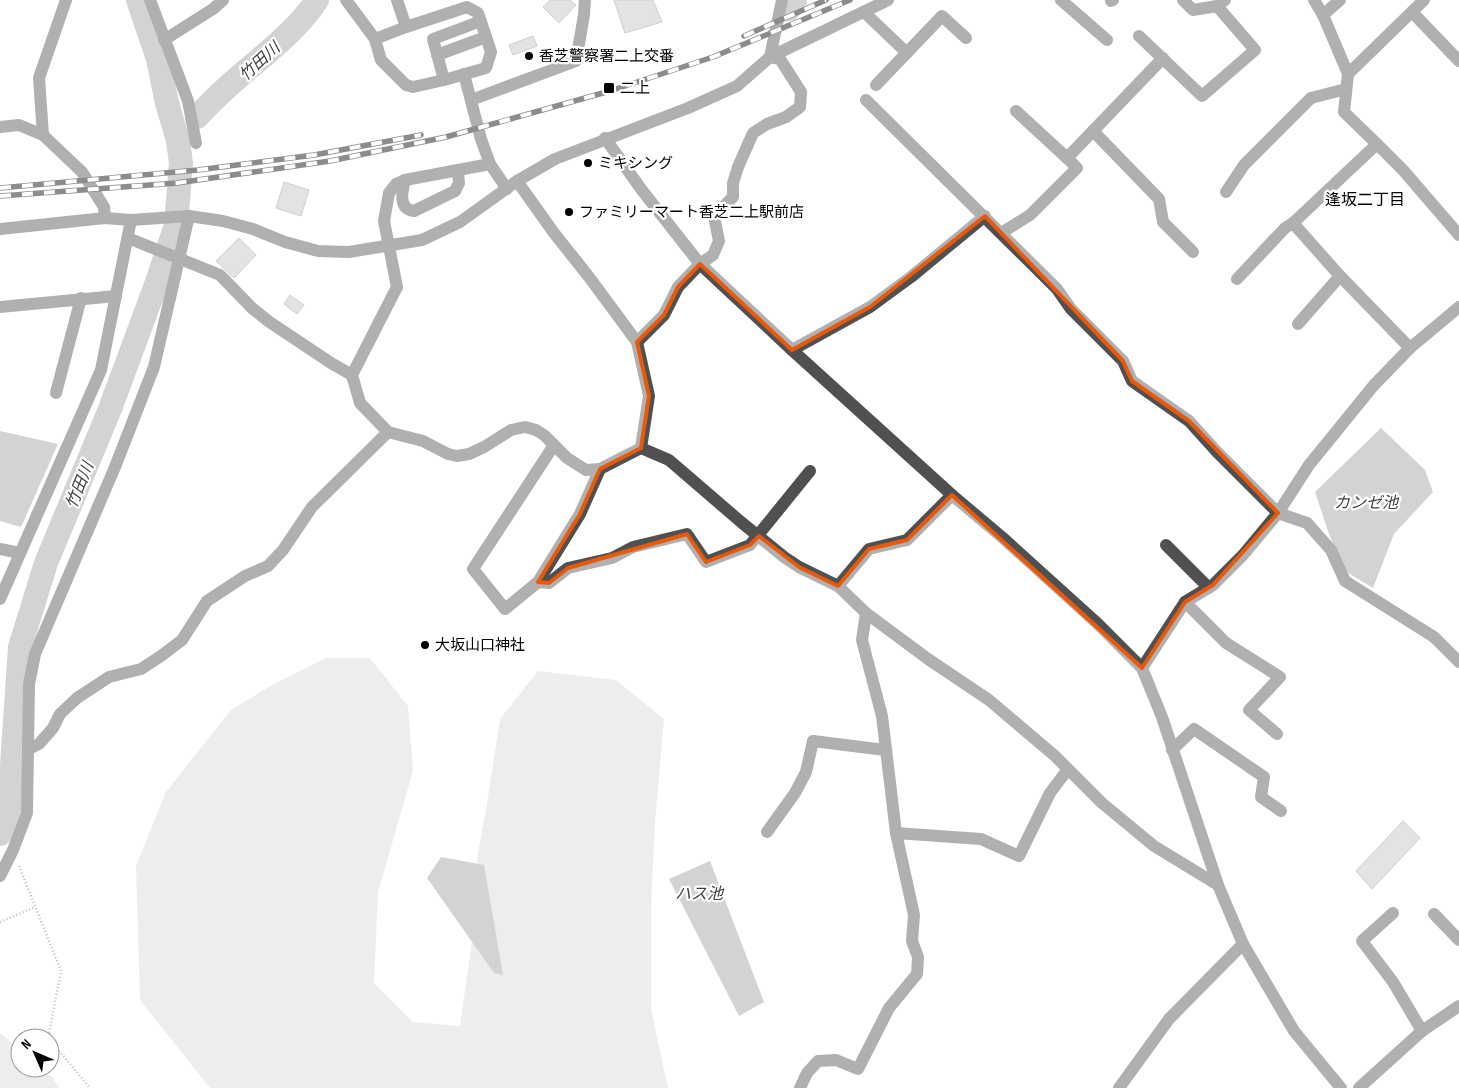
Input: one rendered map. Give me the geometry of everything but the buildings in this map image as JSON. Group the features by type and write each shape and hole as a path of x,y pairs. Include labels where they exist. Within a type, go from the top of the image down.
{"street":[{"path":"43,135 40,78 66,0"},
{"path":"150,0 188,101 196,143"},
{"path":"164,40 213,9 223,0"},
{"path":"346,0 375,39 381,60 406,85 413,87 486,68 491,52 478,13 467,7 375,39"},
{"path":"397,0 406,27"},
{"path":"471,100 576,61 585,0"},
{"path":"770,56 782,0"},
{"path":"0,229 105,218 132,220 189,216 224,221 318,251 349,252 390,247 422,240 460,222 512,185 555,158 688,108 737,86 770,56 888,0"},
{"path":"1061,0 1107,40"},
{"path":"1139,36 1202,96 1255,50 1221,3 1193,10 1184,0"},
{"path":"1314,0 1323,15 1348,74 1344,112 1403,170 1459,235"},
{"path":"1323,15 1340,0"},
{"path":"1348,74 1424,0"},
{"path":"864,12 907,53"},
{"path":"1412,12 1459,61"},
{"path":"876,85 942,16 966,38"},
{"path":"444,80 433,39 481,21"},
{"path":"437,55 486,37"},
{"path":"637,342 664,315 678,287 700,264 713,255 719,241 714,216 733,197 733,183 738,167 753,133 767,124 786,117 800,107 801,92 780,59 770,56"},
{"path":"1066,158 1163,58"},
{"path":"464,74 481,139 490,164 512,185 554,233 637,342 649,396 641,448"},
{"path":"1226,192 1244,165 1311,98 1346,89"},
{"path":"866,100 1058,289 1071,309 1123,361 1132,382 1189,421 1278,513 1307,523 1331,550 1345,581 1434,637 1459,662"},
{"path":"1001,233 1030,215 1077,168 1016,111"},
{"path":"0,126 19,125 43,135 82,172 104,206 105,218"},
{"path":"1093,131 1159,199 1163,222 1193,252"},
{"path":"605,138 700,264 952,495 1003,538 1098,624 1142,668 1218,885 1243,944 1294,1031 1341,1088"},
{"path":"1237,279 1285,228 1293,223 1377,144"},
{"path":"490,164 405,180 396,184 389,193 384,222 397,287 352,375 360,403 388,432 423,442 448,454 458,456 469,454 484,447 511,430 525,427 536,430 544,435 567,458 586,470 600,469 641,448"},
{"path":"405,180 401,194 404,207 414,211 455,191 459,183 458,171"},
{"path":"0,876 27,813 29,684 35,654 115,467 154,367 189,216"},
{"path":"792,350 870,307 912,277 985,216"},
{"path":"0,599 101,370 132,220"},
{"path":"1293,223 1340,276 1410,348"},
{"path":"128,238 220,275 268,322 330,364 352,375"},
{"path":"1298,324 1340,276"},
{"path":"0,307 116,296"},
{"path":"56,393 80,298"},
{"path":"1142,668 1185,602 1209,588 1243,555 1278,513 1310,465 1374,385 1410,348 1459,307"},
{"path":"29,749 40,744 53,728 60,714 77,698 109,677 141,669 161,656 182,640 206,602 245,576 268,566 284,550 312,507 388,432"},
{"path":"554,445 473,569 504,609 538,582 580,514 600,469"},
{"path":"641,448 669,460 758,536 799,567 838,586 866,613 928,659 989,700 1068,769 1102,803 1154,846 1218,885"},
{"path":"538,582 550,583 568,568 612,558 633,547 687,534 706,562 750,545 810,471"},
{"path":"838,586 870,549 907,540 952,495"},
{"path":"1166,545 1209,588"},
{"path":"0,549 20,553"},
{"path":"1185,602 1226,643 1280,677 1249,710 1277,734"},
{"path":"800,1088 807,1073 818,1061 836,1060 858,1069 889,1008 917,974 918,956 912,941 914,914 896,833 882,716 862,640 866,613"},
{"path":"1172,750 1194,729 1264,777 1261,797 1281,811"},
{"path":"768,832 795,793 806,772 813,741 885,750"},
{"path":"896,833 981,839 1019,856 1050,793 1068,769"},
{"path":"1393,913 1362,941 1393,982 1422,1031"},
{"path":"1434,914 1459,940"},
{"path":"1118,1088 1170,1020 1243,944"},
{"path":"1359,1088 1422,1031 1459,1006"}],"path":[{"path":"12,850 62,971 51,1028"},
{"path":"0,922 36,907"},
{"path":"60,1052 90,1088"}],"highlighted area":[{"path":"985,216 1123,361 1132,381 1189,421 1278,513 1213,585 1185,602 1142,668 952,495 907,540 869,549 838,586 799,567 759,536 750,545 706,562 687,534 568,568 549,583 538,582 580,514 600,469 641,448 649,396 637,342 664,315 678,287 700,264 792,350 870,307"}],"shaded area":[{"path":"326,658 370,658 408,706 413,771 378,892 374,983 413,1022 460,1026 473,935 478,853 500,719 538,671 616,680 664,719 655,823 651,905 651,1009 668,1088 210,1088 140,1000 136,866 166,792 231,710 274,684"},
{"path":"0,1033 10,1042 10,1078 53,1078 59,1088 0,1088"}],"water":[{"name":"カンゼ池","path":"1381,428 1425,470 1433,492 1394,534 1373,588 1348,573 1330,537 1315,492"},
{"path":"0,431 58,444 21,527 0,521"},
{"path":"441,857 484,865 503,975 494,973 427,878"},
{"name":"ハス池","path":"710,861 764,1002 739,1016 669,879"}],"waterway":[{"name":"竹田川","path":"0,834 9,810 20,647 46,563 110,409 176,225 181,163 178,141 167,103 158,59 138,0"},
{"name":"竹田川","path":"197,117 227,87 291,31 317,0"},
{"path":"789,9 795,0"}],"railway":[{"path":"744,36 826,0"},
{"path":"0,196 177,183 330,161 446,137 610,91 713,57 850,0"},
{"path":"0,188 198,170 314,155 421,135"}],"place":[{"name":"香芝警察署二上交番","path":"529,56"},
{"name":"二上","path":"609,88"},
{"name":"ミキシング","path":"588,163"},
{"name":"ファミリーマート香芝二上駅前店","path":"569,212"},
{"name":"大坂山口神社","path":"425,645"}],"district":[{"name":"逢坂二丁目","path":"1365,199"}]}
